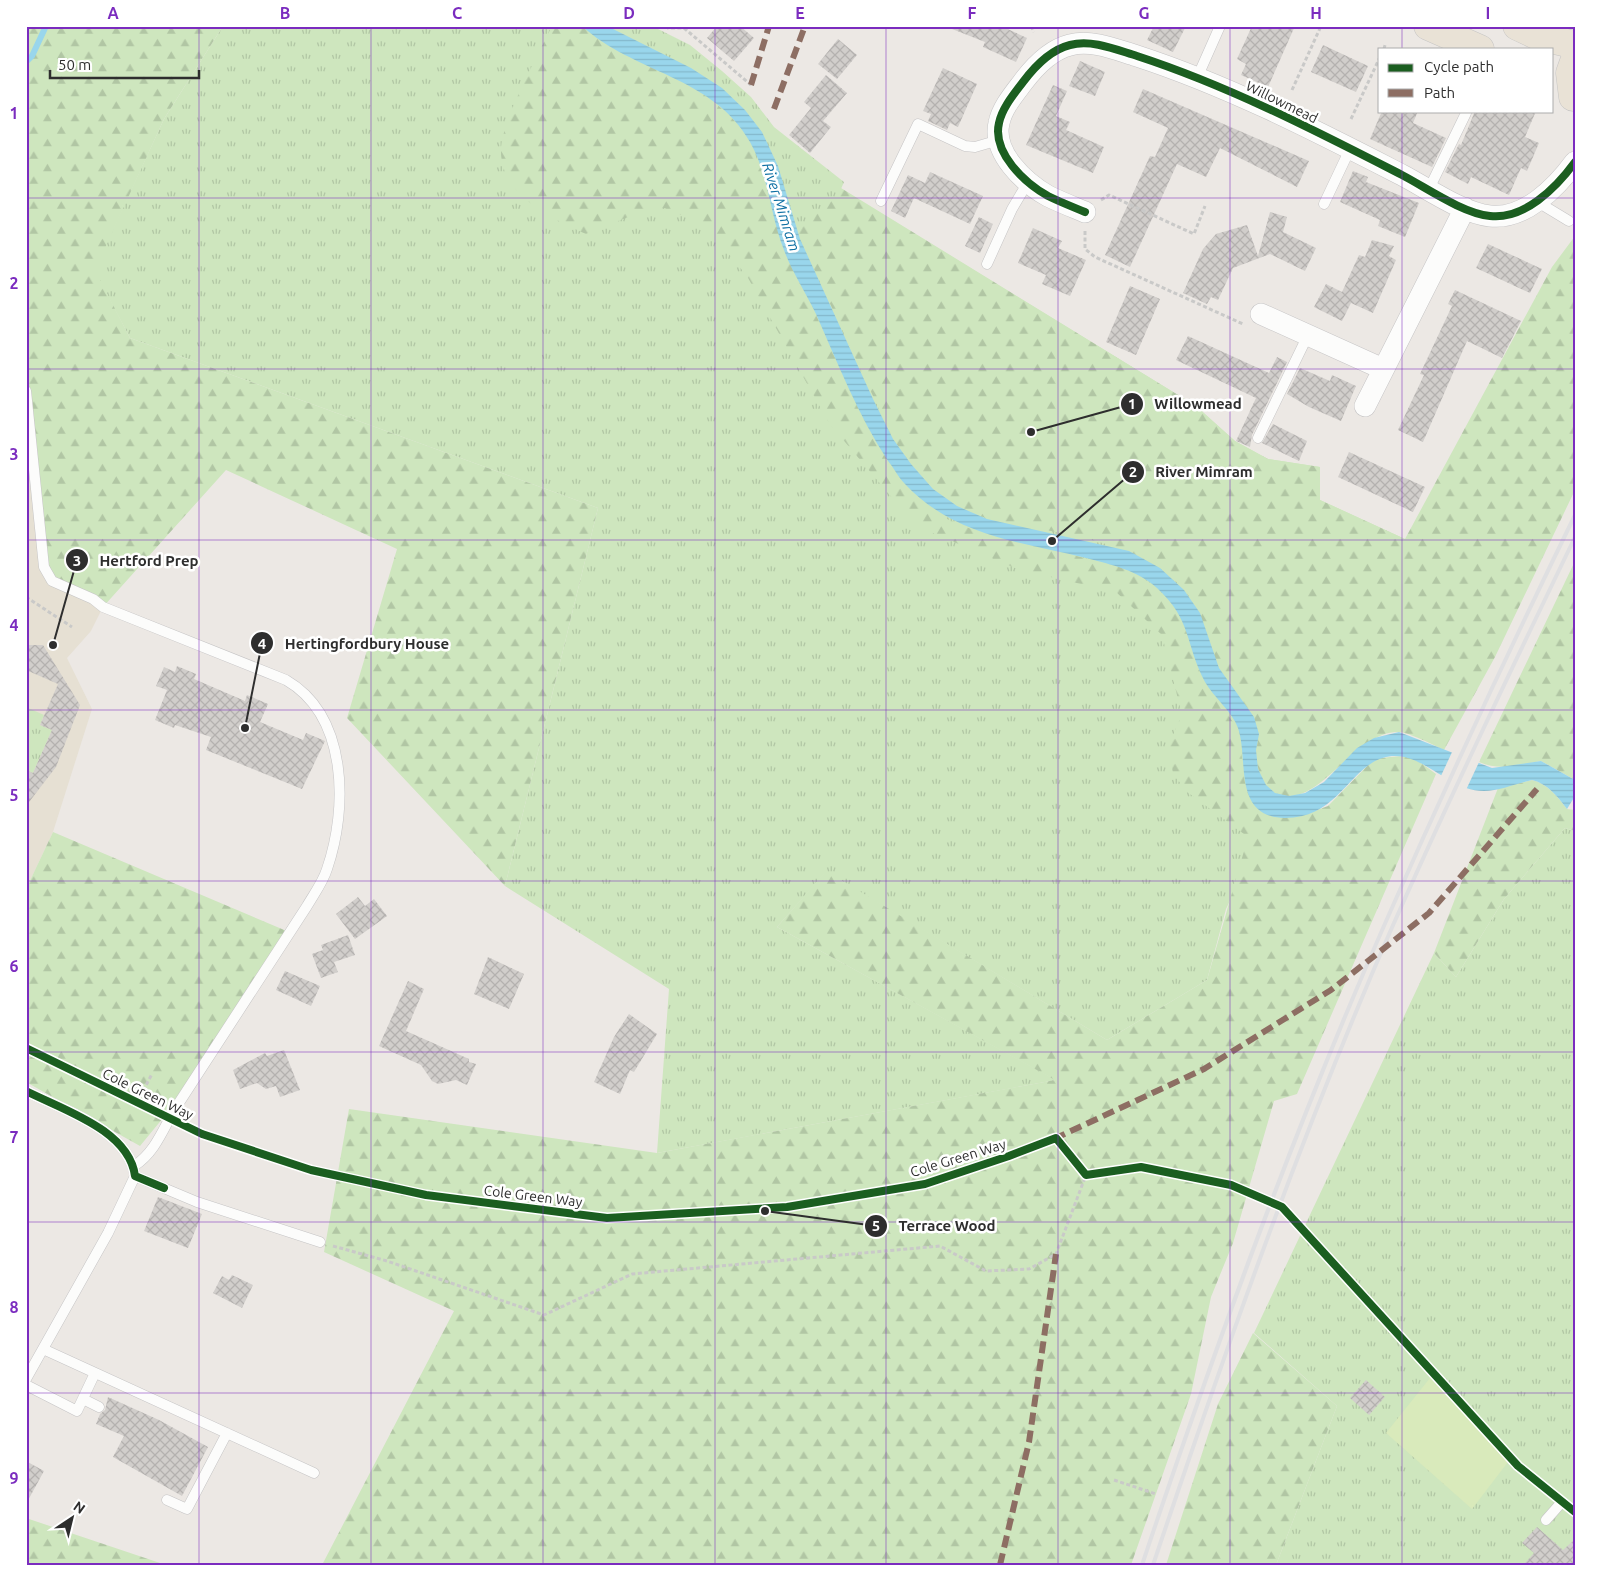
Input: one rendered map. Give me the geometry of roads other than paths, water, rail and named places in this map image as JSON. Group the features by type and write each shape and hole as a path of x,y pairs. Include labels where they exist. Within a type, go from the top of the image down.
{"highway":[{"path":"1428,26 1478,48"},
{"path":"1517,26 1538,36 1575,45"},
{"path":"1567,93 1570,73 1575,59"}],"street":[{"name":"Willowmead","path":"999,140 998,125 1012,96 1044,59 1055,51 1070,45 1086,44 1102,46 1197,78 1350,149 1465,208 1489,216 1509,215 1536,201 1575,162"},
{"path":"999,140 1013,166 1028,182 1048,196 1085,212"},
{"path":"1366,406 1465,208"},
{"path":"1261,314 1383,369"}],"lane":[{"path":"1197,78 1220,26"},
{"path":"1429,189 1466,113"},
{"path":"881,200 918,124 965,146 975,147 999,140"},
{"path":"1324,204 1350,149"},
{"path":"987,264 1012,209 1028,182"},
{"path":"1536,201 1569,222"},
{"path":"1258,438 1308,335"},
{"path":"26,391 40,540 44,567 52,580 92,599 103,608 286,680 301,689 317,706 328,728 336,753 339,822 327,870 307,906 185,1094 157,1144 134,1171 108,1233 26,1379"},
{"path":"26,1091 100,1128 117,1140 128,1154 134,1171 197,1202 320,1242"},
{"path":"43,1349 314,1473"},
{"path":"26,1385 77,1411 95,1373"},
{"path":"83,1399 99,1407"},
{"path":"167,1500 187,1509 227,1433"},
{"path":"1546,1520 1562,1503"}],"water":[{"path":"582,26 607,26 691,68 722,88 745,110 762,132 778,166 800,239 873,399 893,439 911,464 933,489 957,506 987,519 1129,551 1160,568 1184,590 1200,613 1219,668 1254,717 1259,734 1256,750 1258,769 1266,785 1275,793 1289,796 1305,793 1324,782 1357,748 1374,738 1399,732 1492,768 1541,761 1575,780 1575,796 1567,809 1556,795 1532,780 1490,791 1471,789 1415,761 1404,757 1392,756 1378,760 1366,767 1333,799 1320,809 1304,816 1285,818 1268,815 1257,808 1250,798 1246,785 1238,728 1232,716 1205,682 1187,633 1168,600 1157,588 1133,572 1086,558 1013,541 966,526 924,501 905,484 888,461 867,426 816,314 787,258 779,237 761,168 750,142 734,120 715,103 694,89 602,42"}],"waterway":[{"path":"26,62 32,56 46,26"}],"railway":[{"path":"1142,1565 1227,1320 1320,1078 1387,919 1433,817 1575,515"},
{"path":"1153,1565 1236,1325 1294,1166 1357,1010 1435,833 1575,537"}],"place":[{"name":"Willowmead","path":"1031,432"},
{"name":"River Mimram","path":"1052,541"},
{"name":"Hertford Prep","path":"53,645"},
{"name":"Hertingfordbury House","path":"245,728"},
{"name":"Terrace Wood","path":"765,1211"}]}
